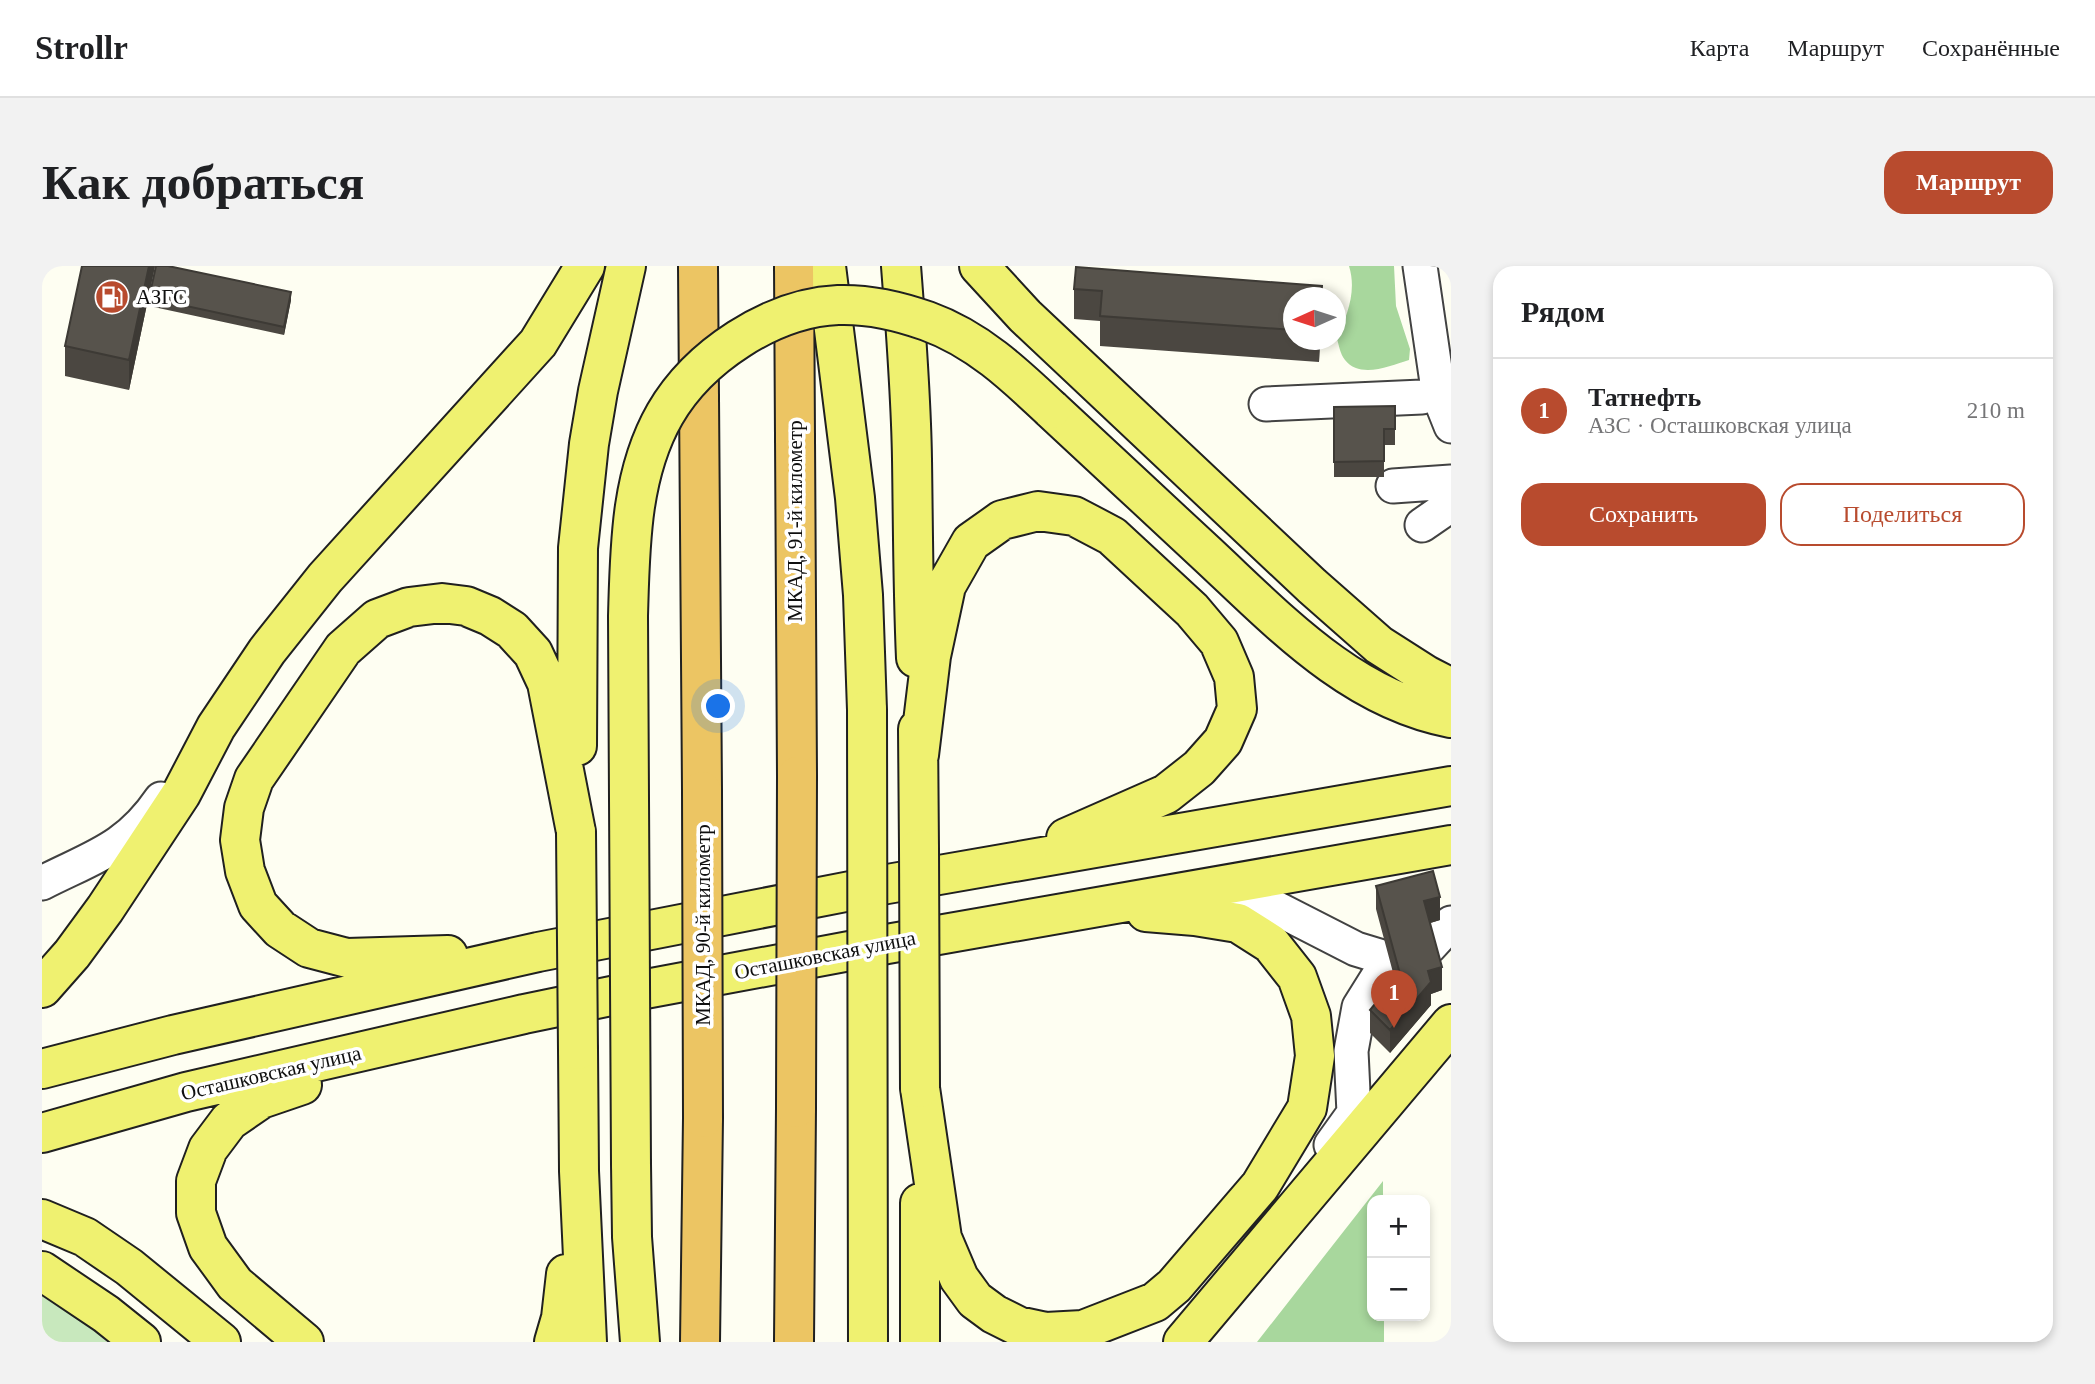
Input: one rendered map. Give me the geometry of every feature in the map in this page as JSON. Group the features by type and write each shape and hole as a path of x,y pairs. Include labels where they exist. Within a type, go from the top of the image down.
{"highway":[{"name":"МКАД, 90-й километр","path":"698,266 703,1118 700,1342"},
{"name":"МКАД, 91-й километр","path":"794,266 797,776 794,1342"}],"main road":[{"path":"42,988 72,954 105,909 181,794 216,727 267,651 325,578 538,343 585,266"},
{"path":"826,266 855,498 863,595 867,710 868,1342"},
{"path":"901,266 912,458 913,599 921,707 920,1342"},
{"path":"979,266 1025,316 1311,586 1379,645 1451,688"},
{"path":"587,1342 579,1171 576,832 572,782 578,548 589,444 622,275"},
{"path":"640,1342 632,1237 628,616 630,537 636,497 647,456 664,415 688,381 720,351 760,327 802,312 838,305 886,310 928,321 968,341 1003,364 1283,624 1334,667 1380,693 1426,713 1451,718"},
{"path":"921,707 946,586 971,542 1002,520 1038,511 1074,516 1112,536 1192,610 1219,642 1234,677 1237,709 1223,741 1199,768 1166,794 1076,834 981,868"},
{"path":"538,952 347,958 309,948 280,929 258,905 245,871 240,840 244,808 254,779 343,649 377,619 409,607 442,603 466,606 490,616 512,630 533,653 547,683 572,782"},
{"path":"42,1069 173,1035 538,952 876,886 1451,786"},
{"name":"Осташковская улица","path":"42,1133 186,1092 524,1014 860,948 1451,845"},
{"path":"920,1088 942,1238 959,1278 975,1300 994,1314 1018,1326 1046,1332 1083,1330 1155,1302 1174,1286 1259,1186 1307,1108 1315,1056 1311,1016 1297,977 1271,944 1238,923 1195,916 1135,912 1046,916"},
{"path":"304,1342 235,1284 208,1247 196,1213 196,1181 208,1149 229,1122 261,1098 524,1014"},
{"path":"1183,1342 1451,1024"},
{"path":"554,1342 561,1318 579,1171"},
{"path":"42,1219 85,1237 129,1267 221,1342"},
{"path":"42,1271 106,1314 141,1342"}],"street":[{"path":"1420,266 1437,396 1451,426"},
{"path":"1266,404 1437,396"},
{"path":"1394,486 1451,482"},
{"path":"1422,525 1451,505"},
{"path":"48,873 94,859 122,842 149,817 216,727"},
{"path":"1212,887 1264,902 1356,949 1389,959 1359,1007 1351,1051 1354,1113 1229,1286"}],"green space":[{"path":"1349,266 1394,266 1396,306 1410,349 1409,360 1367,370 1351,366 1343,358 1340,350 1346,350 1346,315 1351,294"},
{"path":"1383,1181 1383,1195 1372,1195"},
{"path":"1367,1201 1367,1321 1384,1321 1384,1342 1257,1342"},
{"path":"42,1289 88,1322 107,1342 42,1342"}],"building":[{"path":"82,266 149,266 129,360 65,346"},
{"path":"156,266 168,266 291,292 284,327 149,298"},
{"path":"1076,267 1322,286 1283,287 1283,329 1100,316 1102,291 1074,289"},
{"path":"1395,406 1395,429 1384,429 1384,461 1334,462 1334,407"},
{"path":"1433,871 1440,897 1424,901 1442,967 1428,971 1431,982 1390,1030 1370,1010 1400,974 1376,886"}],"place":[{"name":"АЗГС","path":"112,297"},
{"name":"Татнефть","path":"1394,1028"}]}
